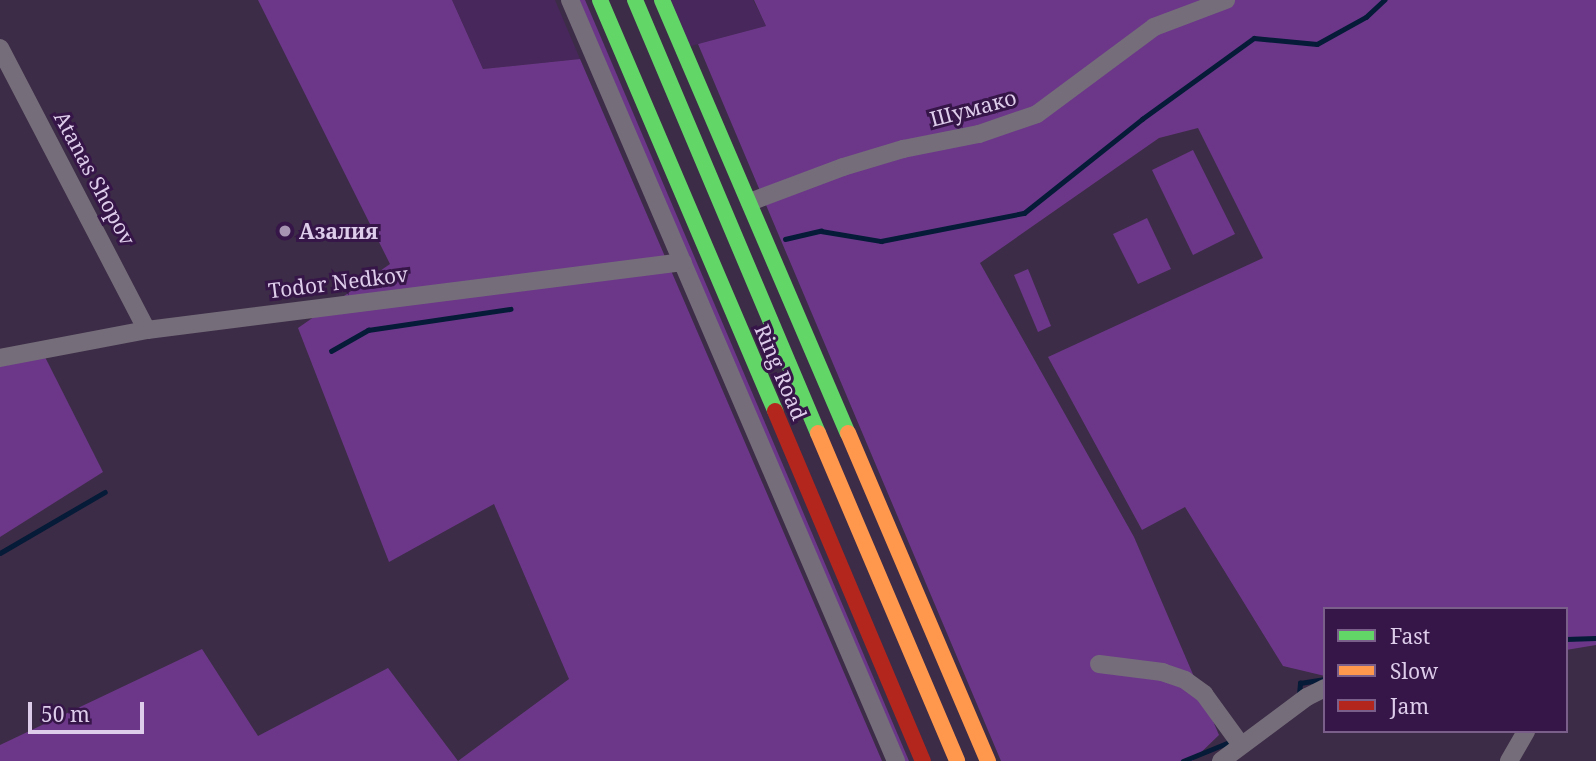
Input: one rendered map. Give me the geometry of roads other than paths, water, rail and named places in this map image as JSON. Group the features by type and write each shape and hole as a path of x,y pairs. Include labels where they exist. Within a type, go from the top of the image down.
{"main road":[{"name":"Ring Road","path":"600,0 923,761"},
{"name":"Ring Road","path":"635,0 957,761"},
{"path":"662,0 988,761"}],"street":[{"path":"570,0 896,761"},
{"name":"Шумако","path":"750,202 843,167 903,149 979,134 1037,114 1154,27 1226,0"},
{"name":"Atanas Shopov","path":"0,48 147,330"},
{"name":"Todor Nedkov","path":"0,358 147,330 683,262"},
{"path":"1099,663 1162,672 1185,680 1204,694 1241,745"},
{"path":"1221,761 1323,689"},
{"path":"1509,761 1525,733"}],"waterway":[{"path":"785,239 821,231 881,241 1024,213 1142,119 1254,38 1317,44 1366,17 1384,0"},
{"path":"331,351 368,330 510,309"},
{"path":"0,553 105,492"},
{"path":"1568,639 1596,638"},
{"path":"1299,695 1300,683 1323,679"},
{"path":"1183,761 1232,741"}],"place":[{"name":"Азалия","path":"285,231"}]}
